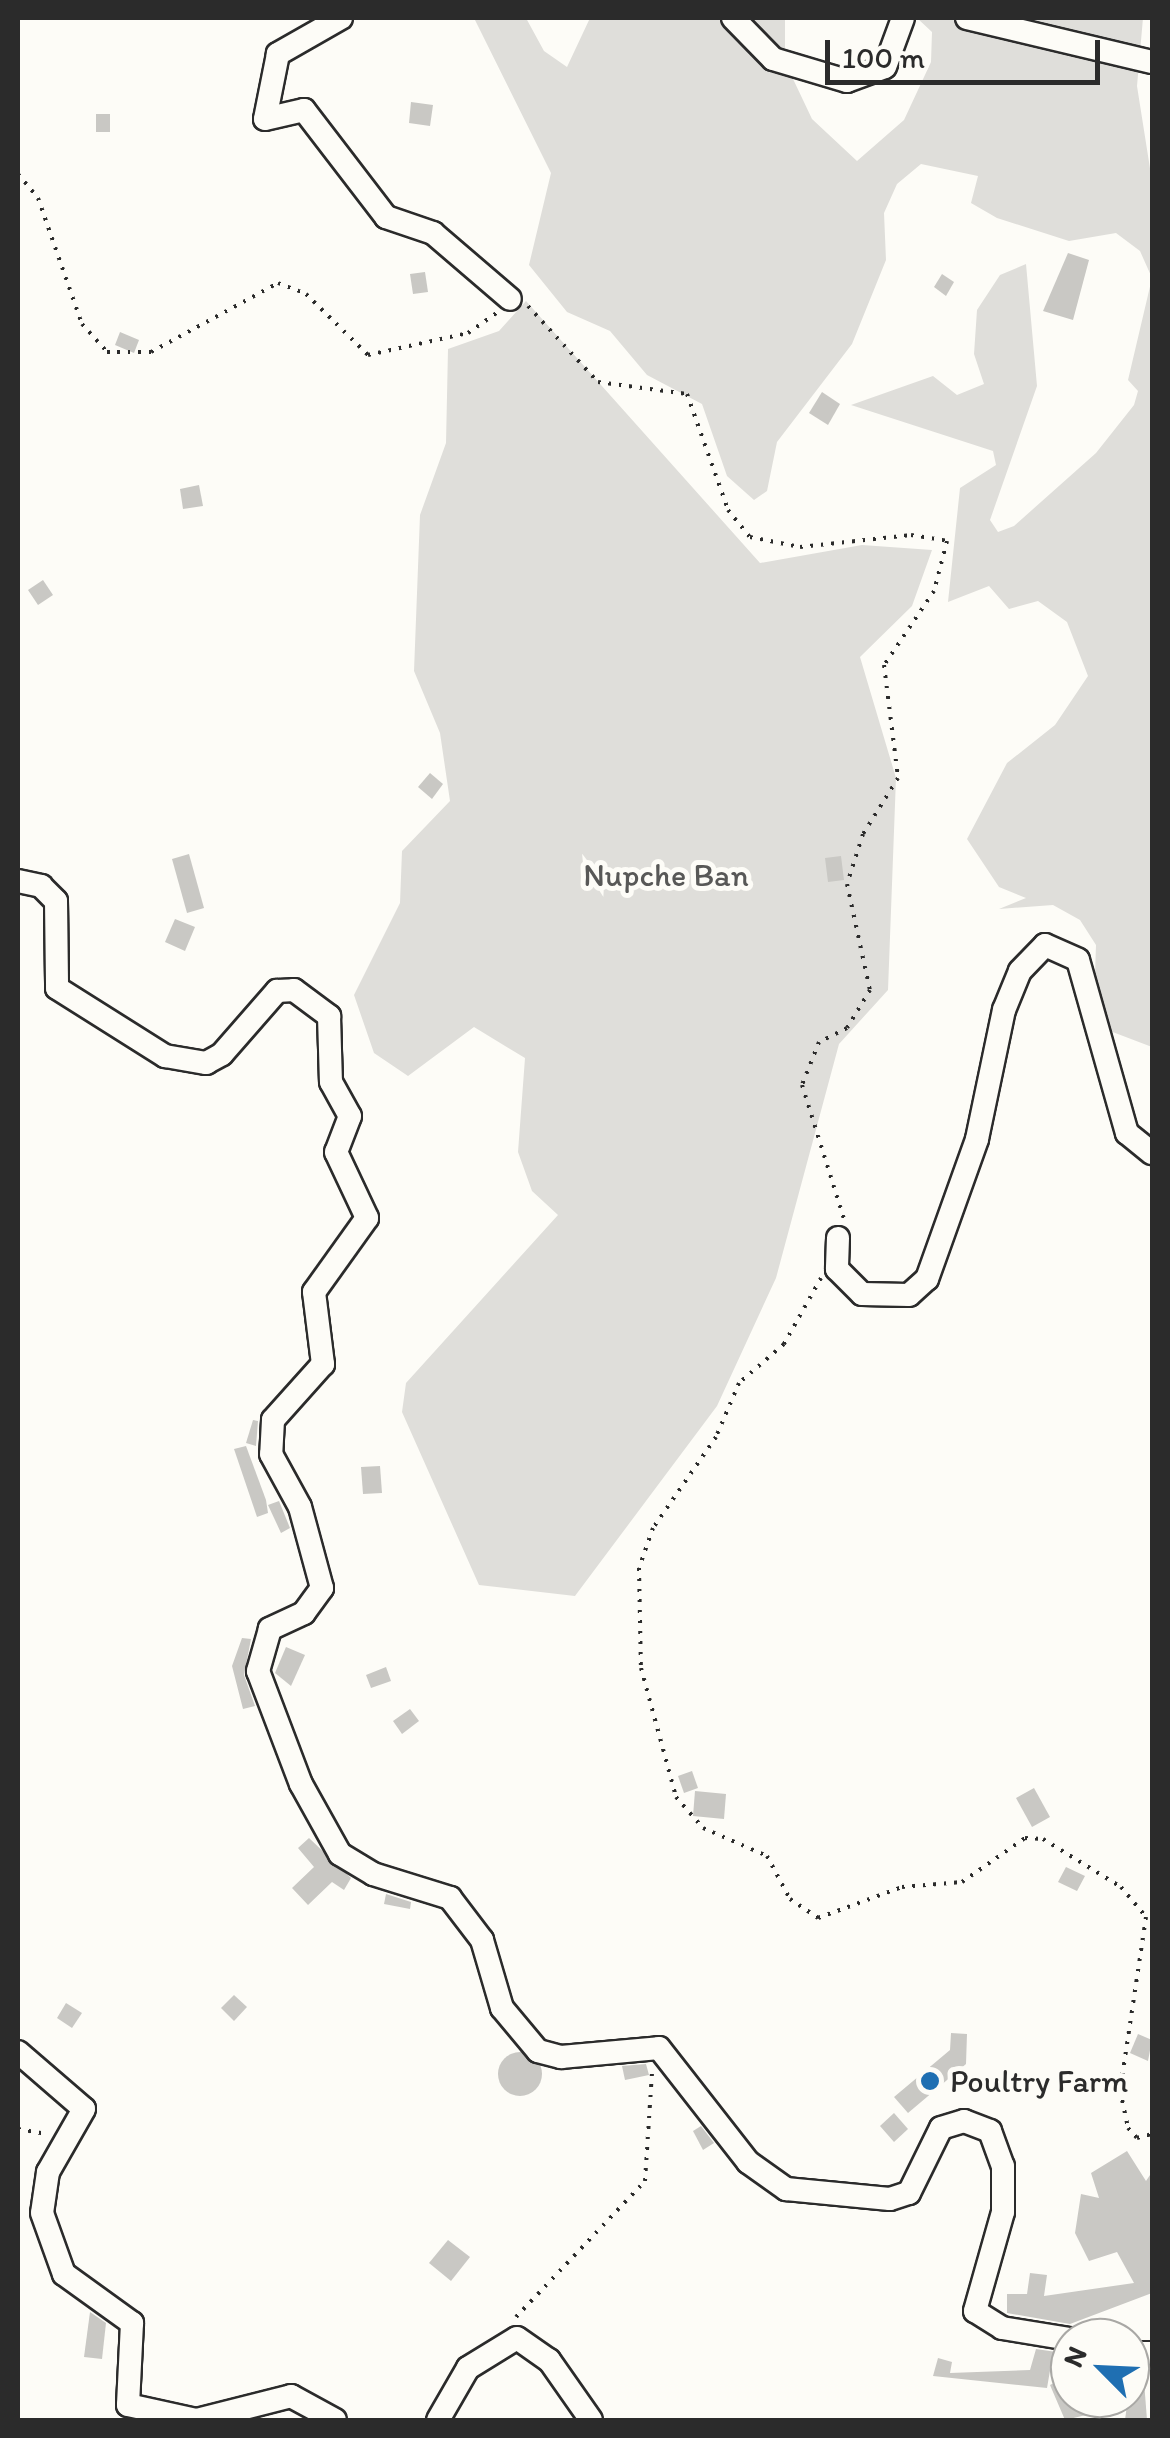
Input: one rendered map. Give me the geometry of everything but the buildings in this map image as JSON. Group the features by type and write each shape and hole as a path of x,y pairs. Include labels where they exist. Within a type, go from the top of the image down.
{"street":[{"path":"342,18 278,54 265,118 304,110 386,217 424,227 510,298"},
{"path":"733,18 773,59 847,81 885,67 903,18"},
{"path":"967,18 1152,62"},
{"path":"18,881 56,901 57,988 166,1056 206,1062 222,1054 278,991 314,999 329,1016 331,1082 350,1116 336,1152 367,1218 314,1292 322,1364 273,1420 271,1454 300,1507 322,1588 304,1613 270,1629 262,1689 340,1854 372,1874 431,1886 469,1916 521,2036 561,2057 647,2043 672,2058 748,2162 786,2189 890,2199 909,2193 941,2128 964,2121 990,2131 1003,2166 1004,2212 975,2312 1002,2328 1050,2336"},
{"path":"838,1238 837,1270 862,1294 909,1295 926,1279 977,1139 1004,1010 1045,944 1078,960 1126,1134 1152,1154"},
{"path":"18,2052 84,2109 70,2142 48,2172 42,2213 64,2274 132,2324 128,2405 198,2420 291,2396 336,2420"},
{"path":"438,2420 468,2368 517,2338 549,2360 590,2420"}],"path":[{"path":"18,60 18,73"},
{"path":"18,174 38,198 82,324 106,352 130,358 278,283 306,294 359,350 378,356 482,328 510,298 530,308 598,382 687,394 728,510 750,537 800,547 911,534 947,541 934,591 884,666 898,778 863,834 847,884 865,1008 819,1042 802,1085 843,1206 838,1238 784,1344 740,1384 716,1437 653,1528 639,1568 641,1668 676,1798 694,1821 767,1856 790,1899 818,1918 902,1887 962,1882 1025,1838 1043,1838 1107,1878 1146,1916 1120,2090 1128,2128 1137,2138 1152,2134"},
{"path":"504,2325 645,2181 647,2043"},
{"path":"18,2129 70,2142"}],"green space":[{"path":"474,18 526,18 544,51 567,67 590,18 785,18 785,62 812,119 857,161 904,120 931,62 932,32 917,18 1143,18 1137,86 1152,181 1152,278 1140,251 1116,233 1069,241 997,218 971,203 978,176 921,164 897,184 884,213 886,260 852,344 777,442 767,491 754,500 727,476 702,404 647,375 610,331 567,312 529,265 551,173"},
{"path":"1026,264 1037,386 990,520 998,532 1014,526 1096,453 1134,405 1138,391 1128,380 1152,278 1152,1047 1110,1031 1094,1003 1096,945 1080,920 1053,905 999,909 1026,898 999,887 967,839 1007,763 1055,725 1088,676 1067,622 1038,601 1009,609 989,586 948,602 960,488 996,465 993,451 851,405 933,376 957,395 984,384 974,354 977,310 1000,275"},
{"name":"Nupche Ban","path":"526,301 760,563 862,545 932,550 912,606 860,657 896,778 888,990 839,1044 776,1278 717,1406 575,1596 479,1585 402,1412 406,1383 558,1215 532,1191 518,1152 525,1058 474,1027 408,1076 374,1053 354,995 400,903 402,851 450,801 440,733 414,671 420,515 446,443 448,349 499,331"}],"place":[{"name":"Poultry Farm","path":"930,2081"}]}
